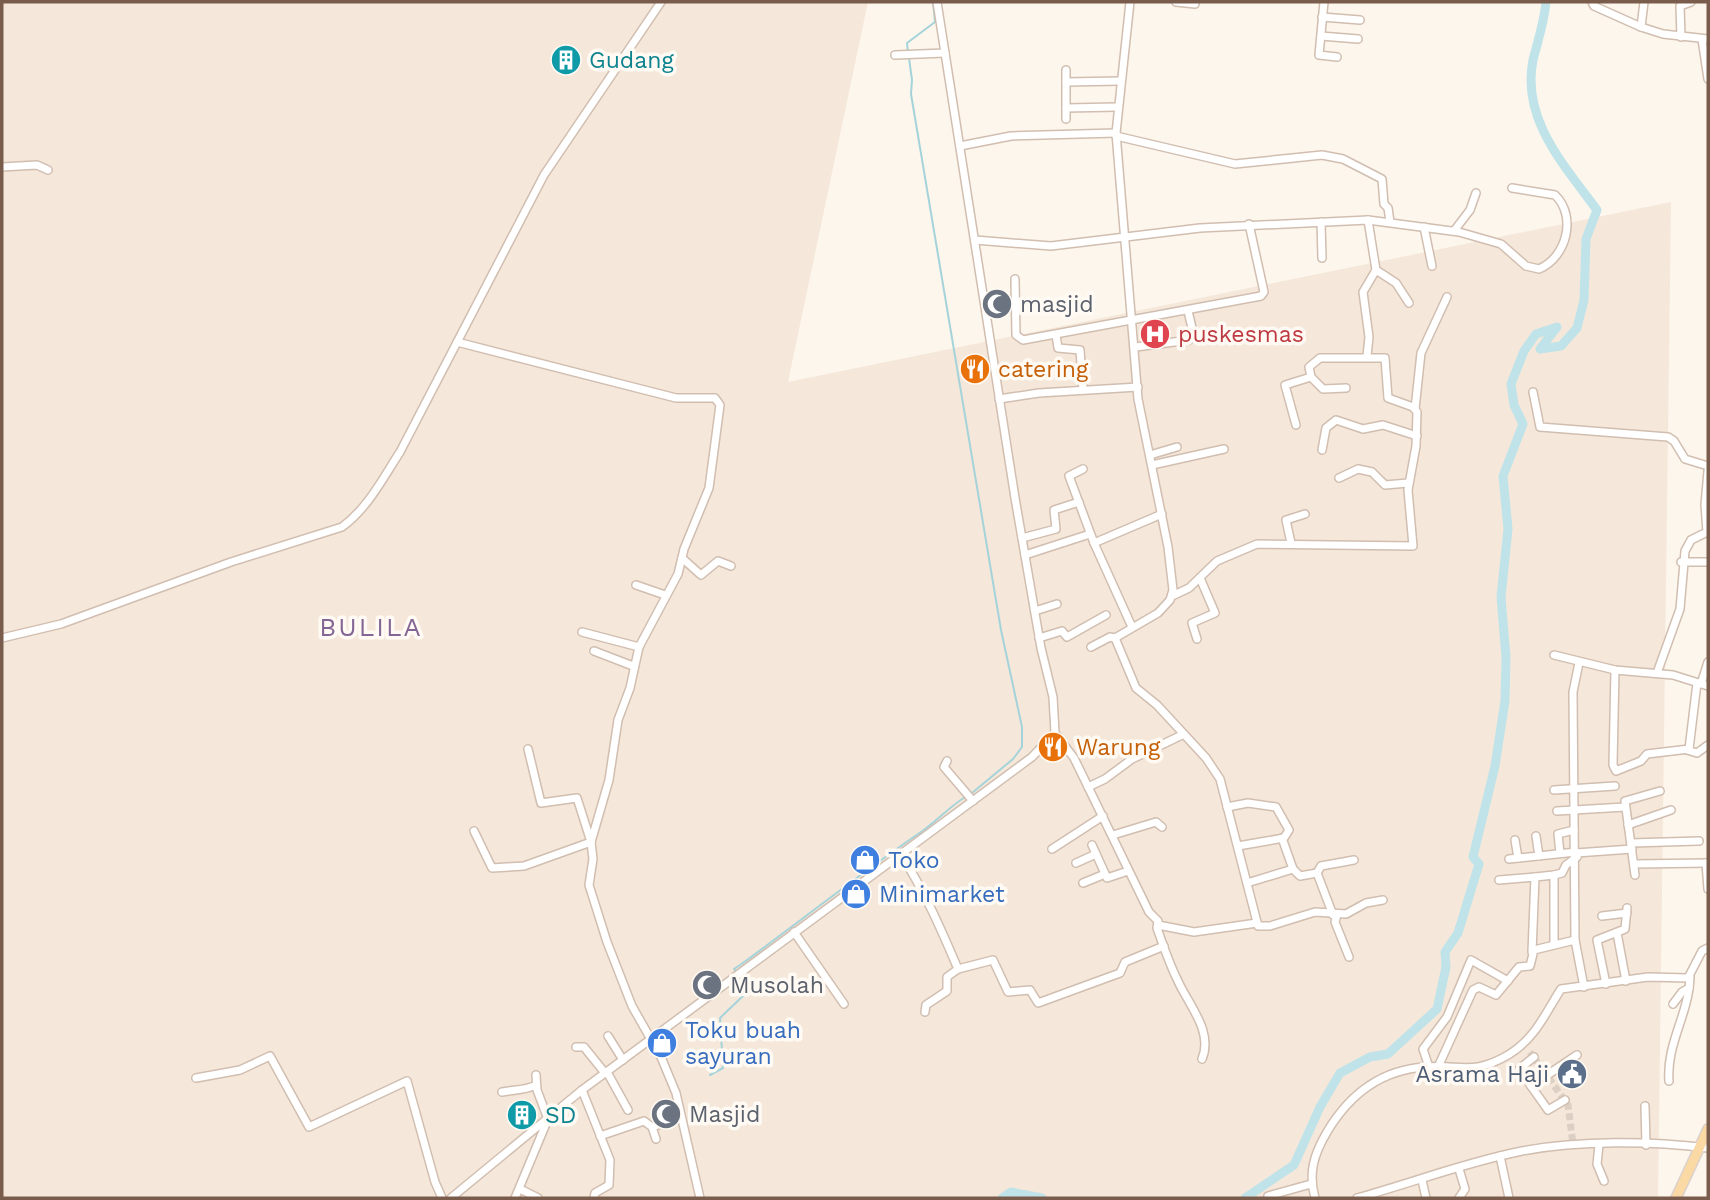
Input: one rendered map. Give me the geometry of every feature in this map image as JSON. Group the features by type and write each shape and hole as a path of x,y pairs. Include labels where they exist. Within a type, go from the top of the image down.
{"main road":[{"path":"1676,1198 1704,1147 1708,1129"}],"street":[{"path":"2,638 61,624 231,562 342,527 380,484 544,175 661,2"},
{"path":"937,2 1022,538 1053,697 1055,733 1063,741 1088,787 1149,912 1158,920 1164,946 1177,979 1201,1026 1205,1050 1202,1059"},
{"path":"1130,2 1128,46 1117,107 1116,134 1138,387 1171,562 1172,596"},
{"path":"1176,2 1197,5"},
{"path":"1324,2 1319,55 1337,57"},
{"path":"1592,2 1594,6 1641,27 1681,37 1705,39 1708,79"},
{"path":"1641,27 1644,2"},
{"path":"1681,37 1680,6 1691,2"},
{"path":"1322,17 1360,20"},
{"path":"1321,36 1358,39"},
{"path":"895,55 945,53"},
{"path":"1066,70 1066,119"},
{"path":"1066,82 1121,81"},
{"path":"1066,108 1117,107"},
{"path":"960,146 1011,136 1116,134 1236,164 1304,156 1343,159 1382,179 1384,204 1388,208 1390,222"},
{"path":"2,167 37,165 48,170"},
{"path":"975,240 1051,246 1249,224 1368,220 1454,231 1501,244 1526,266 1539,269 1547,265 1567,239 1565,209 1555,195 1512,188"},
{"path":"1454,231 1469,211 1476,193"},
{"path":"1367,356 1369,337 1363,292 1376,270 1368,220"},
{"path":"1321,222 1322,258"},
{"path":"1015,279 1017,338 1023,340 1263,295 1249,224"},
{"path":"1424,227 1432,266"},
{"path":"1376,270 1396,283 1409,303"},
{"path":"1091,647 1110,637 1115,638 1158,613 1172,596 1184,591 1217,561 1251,546 1291,543 1412,547 1415,540 1408,483 1417,436 1415,409 1421,353 1447,297"},
{"path":"1136,348 1189,340 1192,328 1188,311"},
{"path":"1056,335 1059,348 1080,350 1083,390"},
{"path":"457,342 676,398 719,401 709,488 678,573 639,647 630,688 615,732 601,817 591,842 524,866 492,868 474,831"},
{"path":"1346,388 1323,389 1311,377 1309,367 1316,359 1360,360 1367,356 1385,358 1389,400 1415,409"},
{"path":"1296,425 1285,385 1311,377"},
{"path":"999,399 1138,387"},
{"path":"1533,391 1540,427 1668,437 1674,441 1685,459 1708,468 1705,505 1708,525 1705,535 1689,543 1681,562 1680,609 1657,673"},
{"path":"1322,450 1326,428 1336,420 1363,429 1384,425 1417,436"},
{"path":"1150,455 1177,447"},
{"path":"1152,466 1224,449"},
{"path":"1083,469 1069,475 1090,534 1132,627"},
{"path":"1339,478 1358,469 1372,472 1385,485 1408,483"},
{"path":"1022,538 1056,529 1055,510 1079,502"},
{"path":"1094,543 1162,514"},
{"path":"1291,543 1286,520 1305,514"},
{"path":"1025,555 1090,534"},
{"path":"682,558 701,575 718,561 731,566"},
{"path":"1681,562 1708,562"},
{"path":"1198,639 1192,623 1215,613 1200,578"},
{"path":"636,585 665,596"},
{"path":"1035,611 1057,604"},
{"path":"1040,638 1062,631 1067,637 1106,615"},
{"path":"582,632 639,647"},
{"path":"1115,638 1136,688 1157,705 1217,773 1257,923"},
{"path":"594,651 633,666"},
{"path":"1554,655 1615,670 1673,675 1702,684"},
{"path":"1687,750 1708,662"},
{"path":"1579,663 1573,692 1574,830 1577,854 1575,940 1584,987"},
{"path":"1615,670 1613,769 1625,769 1644,760 1647,754 1687,750 1697,753 1708,745"},
{"path":"451,1198 582,1090 971,798 1032,757 1055,733"},
{"path":"1088,787 1105,779 1132,759 1182,735"},
{"path":"528,749 541,803 577,798 591,842 592,898 632,1006 660,1057 680,1105 699,1198"},
{"path":"947,761 944,766 971,798"},
{"path":"1554,790 1615,786"},
{"path":"1635,875 1625,801 1660,791"},
{"path":"1227,807 1251,803 1277,808 1289,830 1288,836 1282,838 1238,846"},
{"path":"1558,811 1625,807"},
{"path":"1628,825 1671,810"},
{"path":"1052,849 1103,816"},
{"path":"1113,835 1156,822 1162,827"},
{"path":"1560,853 1558,834 1574,830"},
{"path":"1536,836 1539,856"},
{"path":"1282,838 1293,869 1300,876 1317,873"},
{"path":"1515,840 1514,859 1699,841"},
{"path":"1092,845 1107,878 1128,871"},
{"path":"901,853 930,904 932,916 951,947 958,969"},
{"path":"1076,863 1096,854"},
{"path":"1499,880 1554,876 1562,873 1566,864 1577,854"},
{"path":"1317,873 1321,866 1354,860"},
{"path":"1634,864 1707,863 1708,889"},
{"path":"1247,883 1293,869"},
{"path":"1317,873 1349,957"},
{"path":"1083,883 1105,874"},
{"path":"1554,876 1554,944"},
{"path":"1438,1067 1472,991 1479,987 1494,995 1521,966 1530,966 1535,877"},
{"path":"1158,925 1194,932 1257,923 1270,926 1304,914 1346,914 1366,903 1383,900"},
{"path":"1602,916 1627,910 1627,927 1597,940 1606,984"},
{"path":"794,932 844,1004"},
{"path":"1617,933 1626,981"},
{"path":"1532,952 1575,940"},
{"path":"925,1012 925,1006 947,991 947,977 958,969 993,960 1008,992 1030,990 1038,1003 1120,973 1125,962 1164,946"},
{"path":"1669,1081 1673,1037 1690,977 1702,951 1708,948"},
{"path":"1429,1067 1423,1049 1447,1017 1472,957 1508,981"},
{"path":"1315,1198 1311,1184 1316,1152 1352,1097 1367,1084 1387,1076 1429,1067 1472,1070 1507,1056 1543,1022 1560,990 1626,981 1690,977"},
{"path":"1673,1004 1684,990 1689,988"},
{"path":"608,1036 623,1060"},
{"path":"576,1047 584,1047 606,1073 628,1110"},
{"path":"1531,1086 1577,1055"},
{"path":"197,1078 240,1070 270,1056 309,1126 407,1081 435,1182 442,1198"},
{"path":"1534,1057 1519,1068 1548,1110 1565,1100"},
{"path":"515,1198 548,1119 536,1085 536,1075"},
{"path":"502,1092 536,1085"},
{"path":"582,1090 610,1160 611,1179 608,1187 595,1193 594,1198"},
{"path":"1644,1106 1646,1145"},
{"path":"600,1136 635,1122 646,1121 652,1127 656,1139"},
{"path":"652,1127 664,1123"},
{"path":"1599,1145 1597,1164 1604,1181"},
{"path":"1357,1198 1382,1195 1500,1156 1559,1146 1704,1147"},
{"path":"1500,1156 1509,1198"},
{"path":"1459,1169 1465,1189 1459,1198"},
{"path":"1422,1180 1426,1198"},
{"path":"1268,1196 1311,1184"},
{"path":"520,1189 538,1198"}],"shaded area":[{"path":"2,2 868,2 788,382 1671,202 1658,1198 2,1198"}],"waterway":[{"path":"908,53 907,43 935,22 933,2"},
{"path":"1245,1198 1294,1165 1320,1107 1340,1073 1370,1057 1388,1054 1437,1009 1446,967 1445,952 1458,933 1479,864 1473,857 1495,766 1505,701 1506,657 1501,597 1508,529 1503,476 1523,424 1514,405 1511,384 1524,351 1536,334 1557,327 1540,349 1561,346 1577,328 1584,300 1586,239 1597,210 1548,141 1533,103 1533,60 1546,2"},
{"path":"909,58 911,94 1001,630 1022,727 1022,747 1013,759 972,793"},
{"path":"737,973 734,969 967,796"},
{"path":"710,1075 723,1068 720,1018 745,994 747,989 740,977"},
{"path":"1002,1198 1011,1192 1042,1198"}],"tunnel":[{"path":"1530,1052 1568,1105 1573,1144"}],"place":[{"name":"Gudang","path":"566,60"},
{"name":"masjid","path":"997,304"},
{"name":"puskesmas","path":"1155,334"},
{"name":"catering","path":"975,369"},
{"name":"Warung","path":"1053,747"},
{"name":"Toko","path":"865,860"},
{"name":"Minimarket","path":"856,894"},
{"name":"Musolah","path":"707,985"},
{"name":"Toku buah sayuran","path":"662,1043"},
{"name":"Asrama Haji","path":"1572,1074"},
{"name":"Masjid","path":"666,1114"},
{"name":"SD","path":"522,1115"}],"district":[{"name":"BULILA","path":"371,627"}]}
